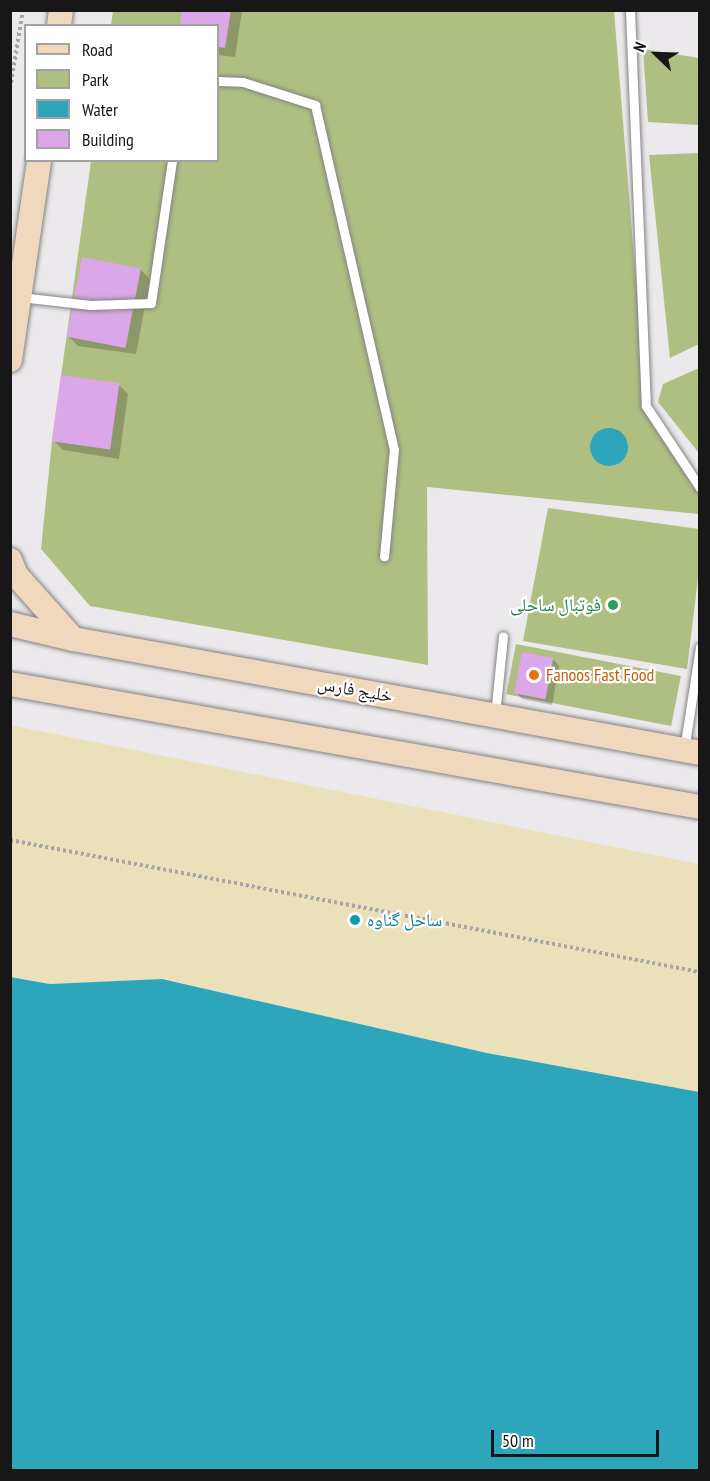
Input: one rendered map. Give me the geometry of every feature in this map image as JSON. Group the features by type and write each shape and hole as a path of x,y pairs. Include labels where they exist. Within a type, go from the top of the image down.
{"main road":[{"path":"10,360 39,162"},
{"path":"10,561 16,575 73,639"},
{"name":"خلیج فارس","path":"10,624 73,639 692,751"},
{"path":"10,684 699,807"}],"lane":[{"path":"630,10 646,406 699,488"},
{"path":"219,81 243,82 315,105 394,449 384,557"},
{"path":"20,297 91,305 152,303 172,162"},
{"path":"495,716 503,636"},
{"path":"692,751 699,647"}],"path":[{"path":"10,89 23,10"},
{"path":"10,840 699,972"}],"green space":[{"path":"113,11 614,11 646,405 699,488 699,514 427,487 428,665 90,606 41,549 52,441 91,162 219,162 219,24 111,24"},
{"path":"643,49 699,58 699,125 648,122"},
{"path":"699,153 699,344 670,358 649,155"},
{"path":"699,368 699,453 658,402 663,384"},
{"name":"فوتبال ساحلی","path":"548,508 699,529 699,570 687,669 523,641"},
{"path":"516,644 681,676 671,726 506,694"}],"sand":[{"name":"ساحل گناوه","path":"10,725 699,864 699,1092 487,1053 163,979 50,984 11,977"}],"water":[{"path":"609,428 623,433 628,447 623,461 609,466 595,461 590,447 595,433"},
{"path":"10,977 50,984 162,979 487,1053 699,1092 699,1470 11,1470"}],"building":[{"path":"182,10 231,10 225,48 219,47 219,24 180,24"},
{"path":"82,257 141,268 125,348 67,337"},
{"path":"61,375 119,383 110,450 52,441"},
{"name":"Fanoos Fast Food","path":"522,652 553,658 545,699 514,693"}],"place":[{"name":"فوتبال ساحلی","path":"613,605"},
{"name":"Fanoos Fast Food","path":"534,675"},
{"name":"ساحل گناوه","path":"355,920"}]}
